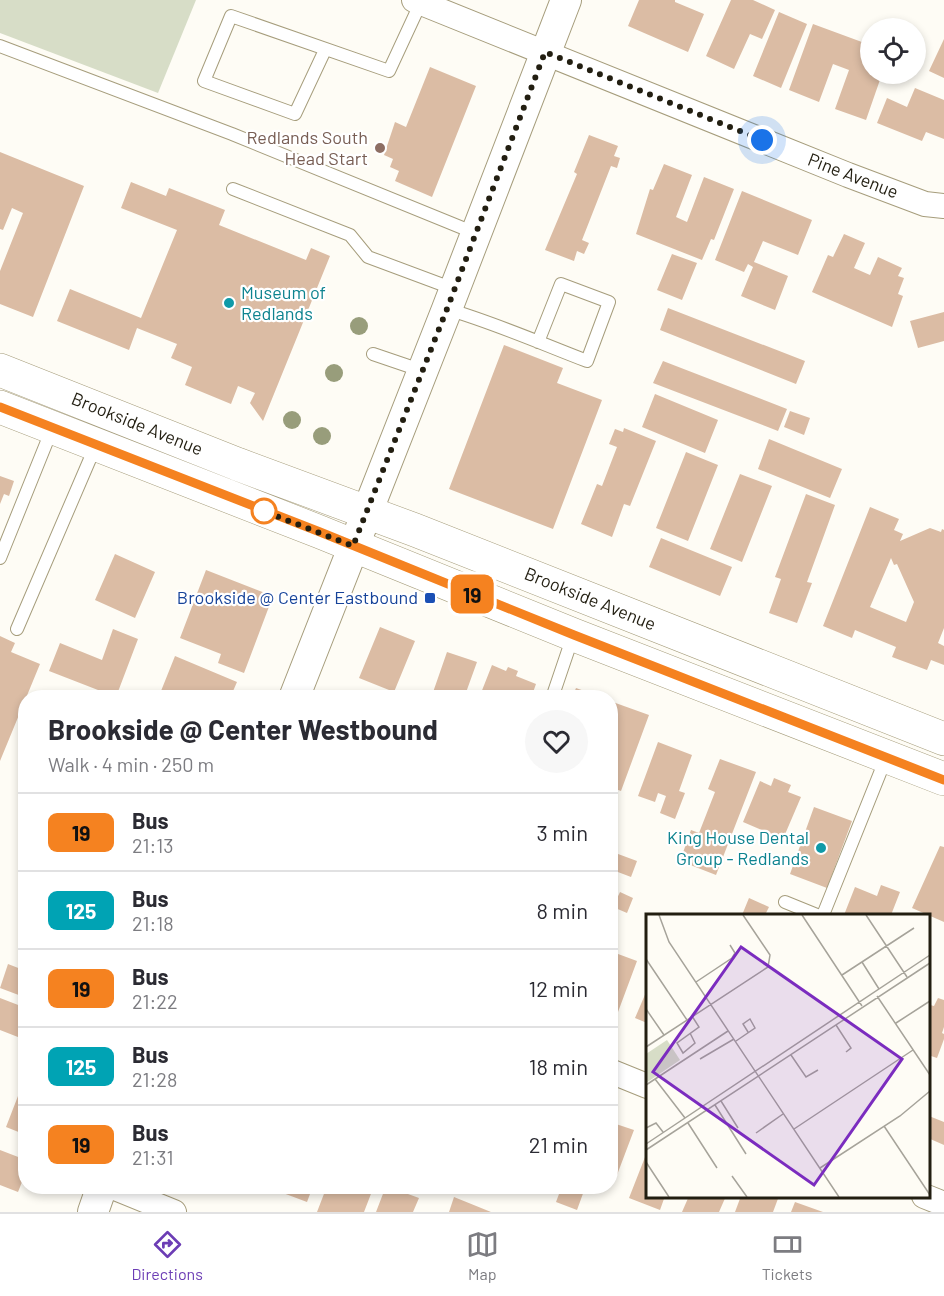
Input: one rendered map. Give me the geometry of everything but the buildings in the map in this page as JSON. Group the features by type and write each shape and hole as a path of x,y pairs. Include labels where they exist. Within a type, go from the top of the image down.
{"main road":[{"name":"Brookside Avenue","path":"0,370 415,530 944,739"},
{"name":"Brookside Avenue","path":"0,407 944,780"}],"street":[{"path":"297,690 566,0"},
{"name":"Pine Avenue","path":"418,1 934,205"},
{"path":"618,1074 646,1086"},
{"path":"93,1212 99,1194"},
{"path":"130,1194 174,1212"},
{"path":"926,1197 944,1204"}],"lane":[{"path":"325,50 295,114 204,81 231,16 389,71 418,1"},
{"path":"0,46 232,134 475,233"},
{"path":"233,189 350,235 368,257 451,299 482,320 538,342 587,361 609,302 561,284 538,342"},
{"path":"373,354 423,371"},
{"path":"0,558 53,428"},
{"path":"17,628 97,444"},
{"path":"555,690 574,635"},
{"path":"823,914 886,758"},
{"path":"785,902 815,914"}],"green space":[{"path":"0,0 196,0 158,93 0,33"}],"bus line":[{"name":"19","path":"0,407 944,780"}],"place":[{"name":"Redlands South Head Start","path":"380,148"},
{"name":"Museum of Redlands","path":"229,303"},
{"name":"Brookside @ Center Eastbound","path":"430,598"},
{"name":"King House Dental Group - Redlands","path":"821,848"}],"route":[{"path":"264,511 261,510 353,546 545,52 762,140"}]}
